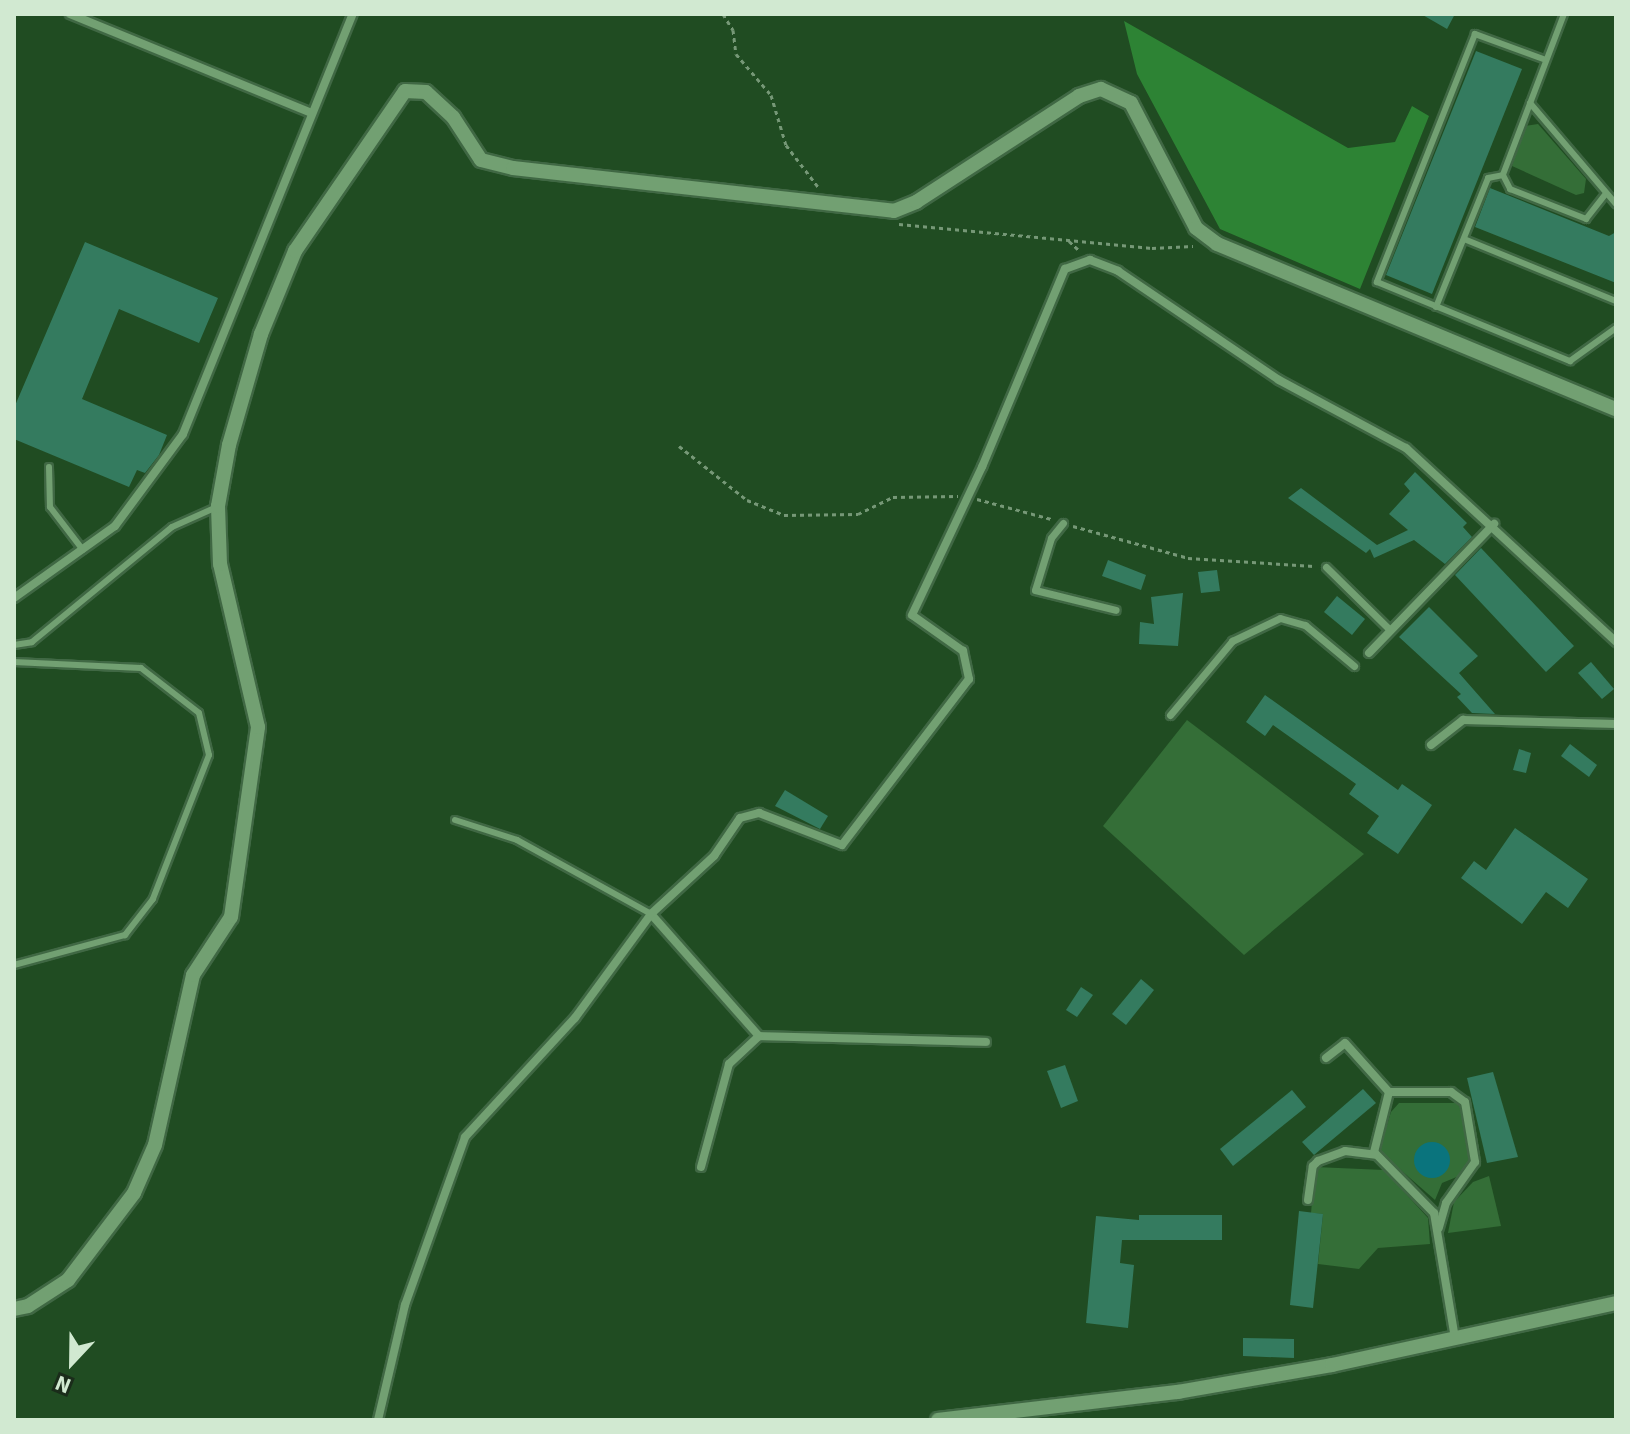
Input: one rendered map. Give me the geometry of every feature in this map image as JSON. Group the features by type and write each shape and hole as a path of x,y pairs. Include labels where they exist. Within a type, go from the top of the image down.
{"street":[{"path":"70,14 311,113"},
{"path":"14,596 28,590 83,550 130,509 183,434 353,14"},
{"path":"14,1309 28,1306 68,1280 134,1193 155,1145 193,975 231,917 258,727 220,564 218,506 245,389 286,269 405,91 426,92 453,117 481,160 636,183 894,211 916,202 1079,96 1101,89 1131,103 1196,228 1217,244 1616,409"},
{"path":"378,1420 405,1305 465,1137 575,1018 651,914 714,856 740,818 759,813 842,845 969,679 963,651 912,615 968,496 1065,269 1090,260 1118,271 1279,380 1406,448 1494,524 1616,642"},
{"path":"1063,523 1051,538 1035,590 1116,610"},
{"path":"1369,653 1494,524"},
{"path":"1326,567 1389,629"},
{"path":"1170,715 1232,641 1280,618 1305,625 1354,666"},
{"path":"1431,745 1463,720 1616,724"},
{"path":"651,914 759,1036"},
{"path":"701,1167 729,1064 759,1036 986,1042"},
{"path":"1326,1058 1345,1043 1389,1092 1451,1092 1465,1102 1476,1146 1475,1162 1440,1214 1439,1228 1455,1339"},
{"path":"1377,1156 1374,1139 1389,1092"},
{"path":"1308,1200 1313,1166 1318,1161 1345,1151 1377,1156 1424,1200 1439,1228"},
{"path":"938,1420 1007,1416 1178,1392 1455,1339 1616,1303"}],"lane":[{"path":"1564,14 1503,175 1510,189 1586,219 1605,195"},
{"path":"1546,60 1475,34 1377,282 1570,361 1616,328"},
{"path":"1530,103 1605,195 1616,204"},
{"path":"1436,307 1488,178 1503,175"},
{"path":"1464,239 1616,301"},
{"path":"49,467 50,507 83,550"},
{"path":"14,645 32,642 172,527 218,506"},
{"path":"14,662 141,668 199,713 209,755 153,899 125,935 14,965"},
{"path":"455,820 517,840 651,914"}],"path":[{"path":"723,14 733,30 736,54 771,95 786,145 831,204"},
{"path":"875,210 902,225 1152,248 1217,244"},
{"path":"1068,240 1090,260"},
{"path":"679,446 747,500 784,515 858,514 893,497 968,496 1188,558 1326,567"}],"green space":[{"path":"1124,21 1348,148 1395,142 1412,106 1429,116 1360,289 1220,229 1137,74"},
{"path":"1538,124 1586,179 1584,193 1576,195 1512,166 1525,126"},
{"path":"1187,720 1364,854 1244,955 1103,826"},
{"path":"1399,1103 1456,1103 1460,1107 1471,1158 1459,1176 1442,1183 1435,1200 1379,1151 1391,1112"},
{"path":"1315,1167 1384,1170 1428,1218 1430,1244 1378,1248 1359,1269 1318,1264 1323,1214 1311,1213"},
{"path":"1489,1176 1501,1226 1448,1233 1454,1202 1473,1182"}],"water":[{"path":"1432,1142 1445,1147 1450,1160 1445,1173 1432,1178 1419,1173 1414,1160 1419,1147"}],"building":[{"path":"1421,14 1455,14 1447,29"},
{"path":"1476,51 1522,69 1432,294 1386,275"},
{"path":"1490,188 1609,236 1616,232 1616,283 1475,227"},
{"path":"85,242 218,298 199,343 119,309 82,399 167,435 159,455 145,473 137,470 129,487 14,439 14,408"},
{"path":"1415,472 1467,523 1463,527 1472,537 1445,564 1414,540 1374,558 1370,549 1366,553 1288,498 1301,488 1377,545 1408,530 1389,514 1410,491 1404,484"},
{"path":"1481,548 1574,646 1546,672 1455,575"},
{"path":"1108,560 1146,575 1141,590 1102,576"},
{"path":"1217,570 1220,591 1201,593 1198,572"},
{"path":"1183,593 1178,646 1139,644 1140,622 1154,624 1151,597"},
{"path":"1337,596 1365,619 1352,635 1324,612"},
{"path":"1429,607 1478,656 1459,673 1495,714 1472,713 1457,697 1461,694 1399,637"},
{"path":"1591,662 1614,689 1602,699 1578,673"},
{"path":"1265,695 1398,790 1402,784 1432,805 1398,854 1367,833 1379,816 1349,794 1356,784 1273,725 1265,736 1246,722"},
{"path":"1570,744 1597,765 1589,777 1561,756"},
{"path":"1519,749 1531,753 1526,773 1513,770"},
{"path":"785,790 828,816 820,829 775,806"},
{"path":"1515,828 1588,879 1568,908 1546,892 1522,924 1461,878 1474,861 1486,870"},
{"path":"1141,979 1154,990 1126,1025 1112,1014"},
{"path":"1081,987 1093,995 1077,1017 1066,1010"},
{"path":"1065,1065 1078,1101 1061,1108 1047,1071"},
{"path":"1493,1072 1518,1157 1487,1163 1467,1078"},
{"path":"1363,1089 1376,1103 1314,1155 1302,1142"},
{"path":"1292,1090 1306,1107 1233,1166 1220,1149"},
{"path":"1299,1211 1323,1214 1313,1308 1290,1305"},
{"path":"1139,1215 1222,1215 1222,1240 1122,1240 1120,1263 1134,1265 1128,1328 1086,1323 1096,1216 1139,1220"},
{"path":"1243,1338 1294,1339 1294,1358 1243,1356"}]}
